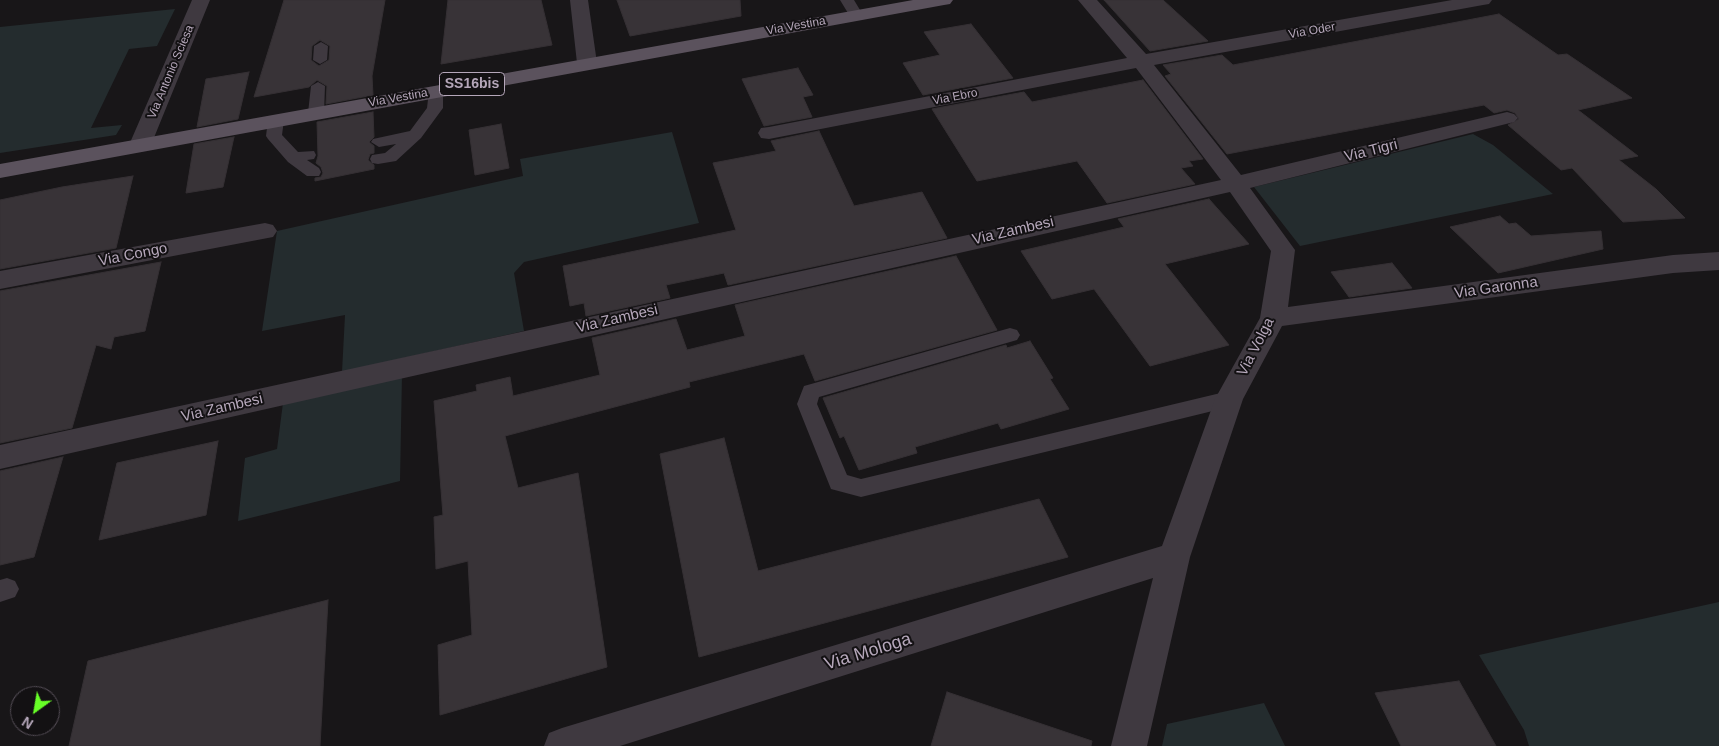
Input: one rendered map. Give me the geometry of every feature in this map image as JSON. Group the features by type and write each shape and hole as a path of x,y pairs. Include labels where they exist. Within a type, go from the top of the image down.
{"main road":[{"name":"Via Vestina","path":"0,171 587,63 852,8 944,0"}],"street":[{"name":"Via Antonio Sciesa","path":"140,145 201,0"},
{"path":"579,0 587,63"},
{"name":"Via Volga","path":"1087,0 1141,61 1235,183 1283,250 1273,318 1229,399 1174,556 1129,746"},
{"name":"Via Oder","path":"1141,61 1483,0"},
{"name":"Via Ebro","path":"769,133 1141,61"},
{"name":"Via Tigri","path":"1235,183 1507,118"},
{"name":"Via Zambesi","path":"0,457 1235,183"},
{"name":"Via Congo","path":"0,280 265,231"},
{"name":"Via Garonna","path":"1273,318 1664,266 1719,261"},
{"name":"Via Mologa","path":"562,746 1174,556"}],"lane":[{"path":"316,113 318,86"},
{"path":"378,159 390,157 415,135 435,108 436,91"},
{"path":"276,120 274,136 301,156 313,172"},
{"path":"379,142 415,135"},
{"path":"1010,335 811,392 807,404 839,482 861,488 1229,399"}],"shaded area":[{"path":"175,9 157,46 129,49 91,128 122,125 116,135 0,153 0,27"},
{"path":"672,132 699,223 524,262 514,273 524,331 342,372 345,315 262,331 277,231 523,176 520,159"},
{"path":"1473,134 1493,145 1553,194 1300,246 1254,187"},
{"path":"402,374 400,481 238,521 245,458 277,449 283,403"},
{"path":"1719,602 1719,746 1529,746 1524,730 1479,655"},
{"path":"1264,703 1285,746 1162,746 1167,724"}],"building":[{"path":"284,0 385,0 372,76 373,95 326,104 327,86 317,80 309,87 254,97","holes":["320,40 330,46 329,60 319,66 311,60 312,46"]},
{"path":"448,0 541,0 552,45 441,64"},
{"path":"617,0 740,0 741,16 630,36"},
{"path":"1104,0 1163,0 1208,41 1150,51"},
{"path":"1499,14 1558,55 1567,54 1632,98 1578,110 1638,156 1619,160 1656,189 1685,218 1623,222 1572,168 1561,170 1508,125 1519,119 1515,113 1507,110 1494,113 1484,105 1227,154 1165,76 1171,74 1163,65 1222,55 1233,65"},
{"path":"971,24 1013,78 923,95 903,63 940,55 924,32"},
{"path":"798,68 813,95 803,97 812,117 764,126 742,79"},
{"path":"249,72 238,119 197,127 206,79"},
{"path":"1143,80 1203,159 1189,161 1193,166 1181,168 1195,184 1107,203 1077,161 977,181 932,109 1024,92 1032,102"},
{"path":"373,112 374,137 369,142 374,146 374,153 370,154 368,160 374,165 374,169 315,181 315,178 321,177 323,173 321,167 316,163 318,156 317,122"},
{"path":"501,124 509,168 475,175 469,130"},
{"path":"819,131 854,206 922,192 947,238 728,285 724,273 666,285 670,298 586,316 584,303 570,306 563,266 736,230 713,163 776,151 771,141"},
{"path":"234,137 223,187 186,193 194,144"},
{"path":"133,176 116,248 0,269 0,200 62,187"},
{"path":"1209,199 1249,244 1165,264 1229,345 1150,366 1094,289 1052,299 1021,251 1124,227 1118,219"},
{"path":"1500,216 1509,224 1516,223 1531,236 1601,231 1603,249 1498,273 1450,227"},
{"path":"956,256 997,330 815,381 804,354 689,382 690,387 505,436 518,488 578,473 607,667 440,715 438,645 472,635 468,561 436,569 434,517 443,515 434,401 477,391 476,385 510,377 513,396 600,375 592,338 676,319 687,350 745,336 735,305"},
{"path":"161,262 145,331 114,337 111,349 96,345 72,428 0,443 0,291"},
{"path":"1392,263 1412,288 1349,297 1331,272"},
{"path":"1030,341 1053,378 1050,379 1069,409 1001,429 998,423 915,447 917,453 859,470 844,436 840,438 823,398 1006,345 1007,348"},
{"path":"724,438 758,571 1039,499 1068,557 699,657 660,454"},
{"path":"218,441 206,515 99,540 117,463"},
{"path":"63,457 34,557 0,565 0,471"},
{"path":"328,600 320,746 69,746 88,661"},
{"path":"1459,681 1496,746 1401,746 1375,693"},
{"path":"947,692 1092,741 1091,746 931,746"}]}
